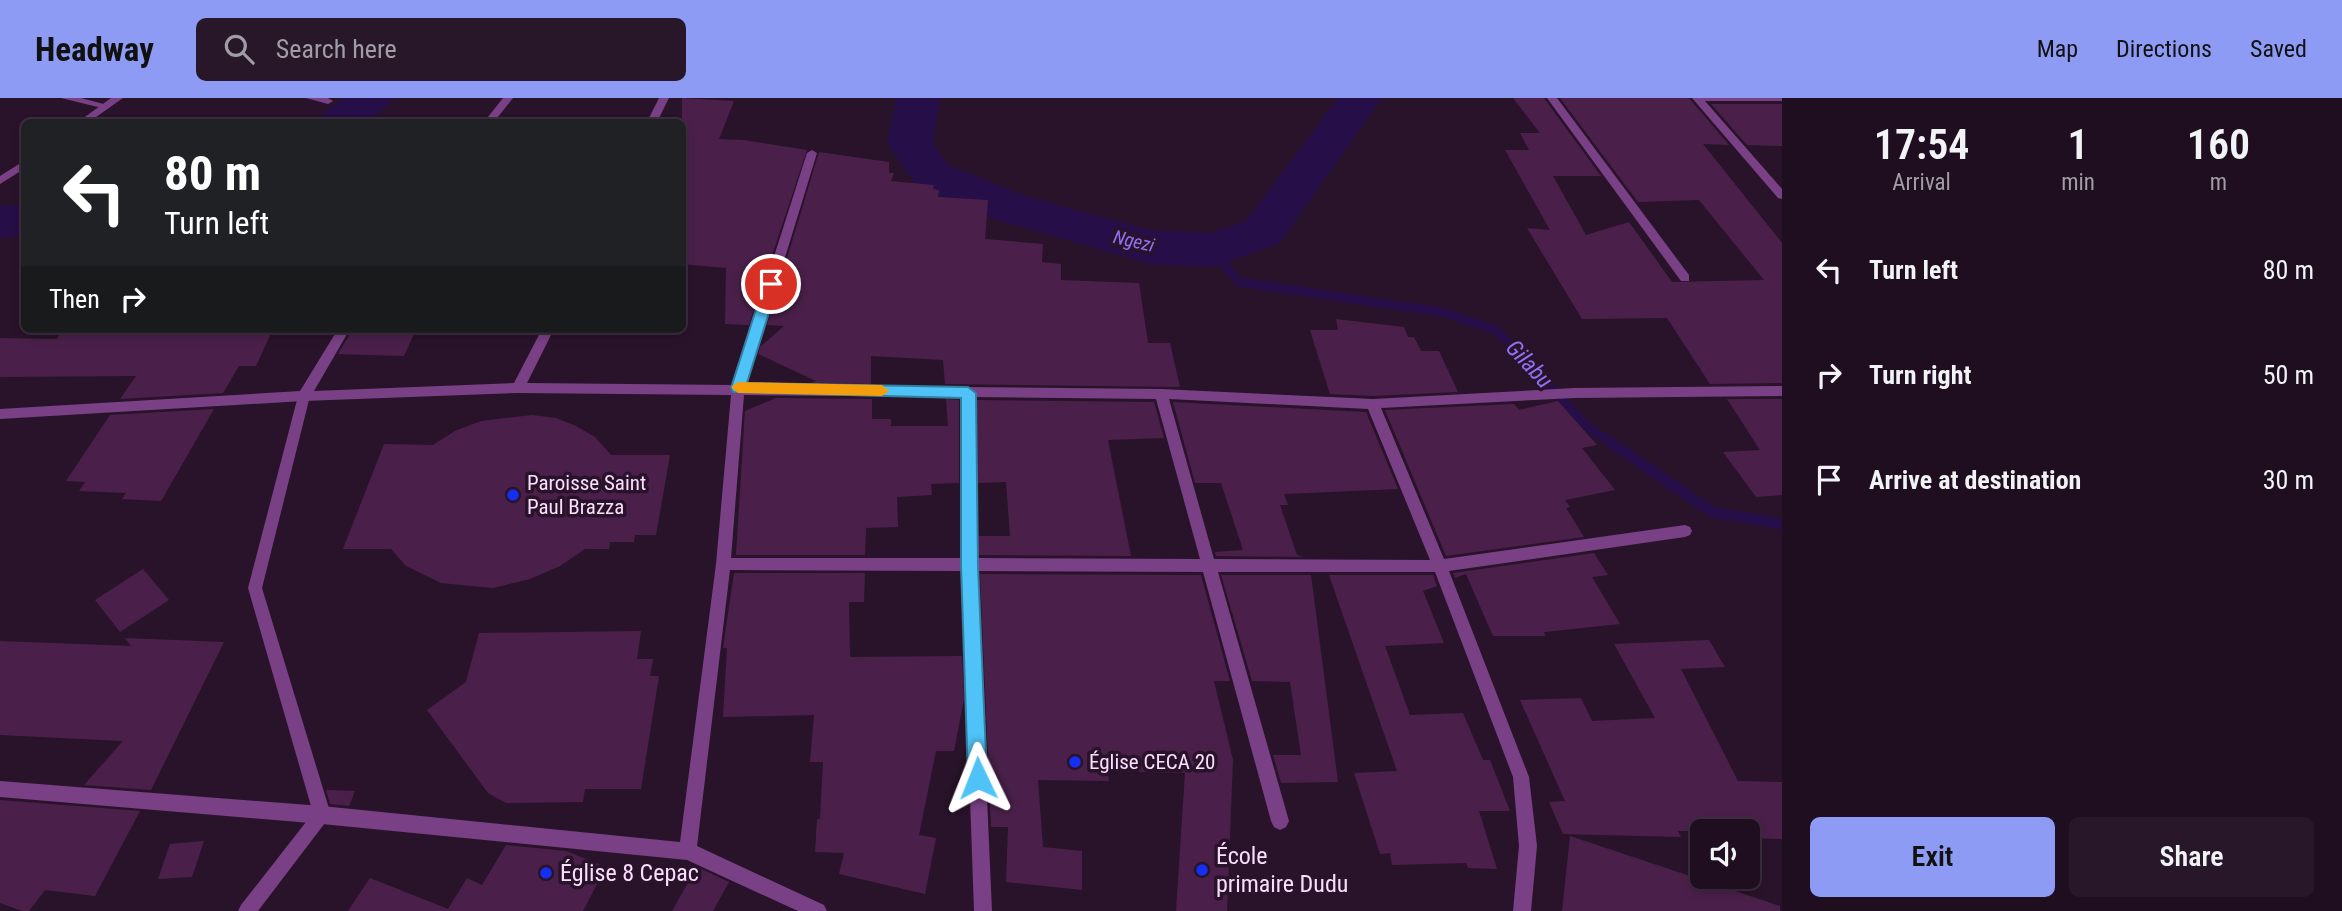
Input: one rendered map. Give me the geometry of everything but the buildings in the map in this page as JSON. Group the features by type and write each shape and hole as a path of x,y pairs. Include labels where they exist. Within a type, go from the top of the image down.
{"street":[{"path":"66,98 106,106"},
{"path":"87,119 118,98"},
{"path":"311,98 328,101"},
{"path":"491,119 508,98"},
{"path":"654,119 664,98"},
{"path":"1552,98 1685,278"},
{"path":"1699,98 1782,98"},
{"path":"1699,98 1782,196"},
{"path":"688,851 723,564 738,388 812,153"},
{"path":"0,181 21,166"},
{"path":"322,815 255,588 304,396 342,333"},
{"path":"518,388 546,333"},
{"path":"0,414 304,396 518,388 1161,394 1373,404 1574,393 1782,391"},
{"path":"968,393 970,566 983,911"},
{"path":"1161,394 1280,821"},
{"path":"1373,404 1440,566 1521,777 1528,846 1522,911"},
{"path":"723,564 1440,566 1685,531"},
{"path":"0,789 322,815 688,851 818,911"},
{"path":"247,911 322,815"}],"waterway":[{"name":"Ngezi","path":"344,119 371,98"},
{"name":"Ngezi","path":"918,98 910,143 932,175 1011,208 1150,247 1213,250 1263,232 1360,98"},
{"name":"Ngezi","path":"0,222 21,220"},
{"name":"Gilabu","path":"1213,250 1239,282 1441,312 1496,330 1588,427 1613,444"},
{"name":"Gilabu","path":"1610,442 1712,512 1782,524"}],"slow traffic":[{"path":"738,387 882,391"}],"place":[{"name":"Paroisse Saint Paul Brazza","path":"513,495"},
{"name":"Église CECA 20","path":"1075,762"},
{"name":"École primaire Dudu","path":"1202,870"},
{"name":"Église 8 Cepac","path":"546,873"}],"route":[{"path":"771,284 738,388 968,393 970,566 978,778"}]}
